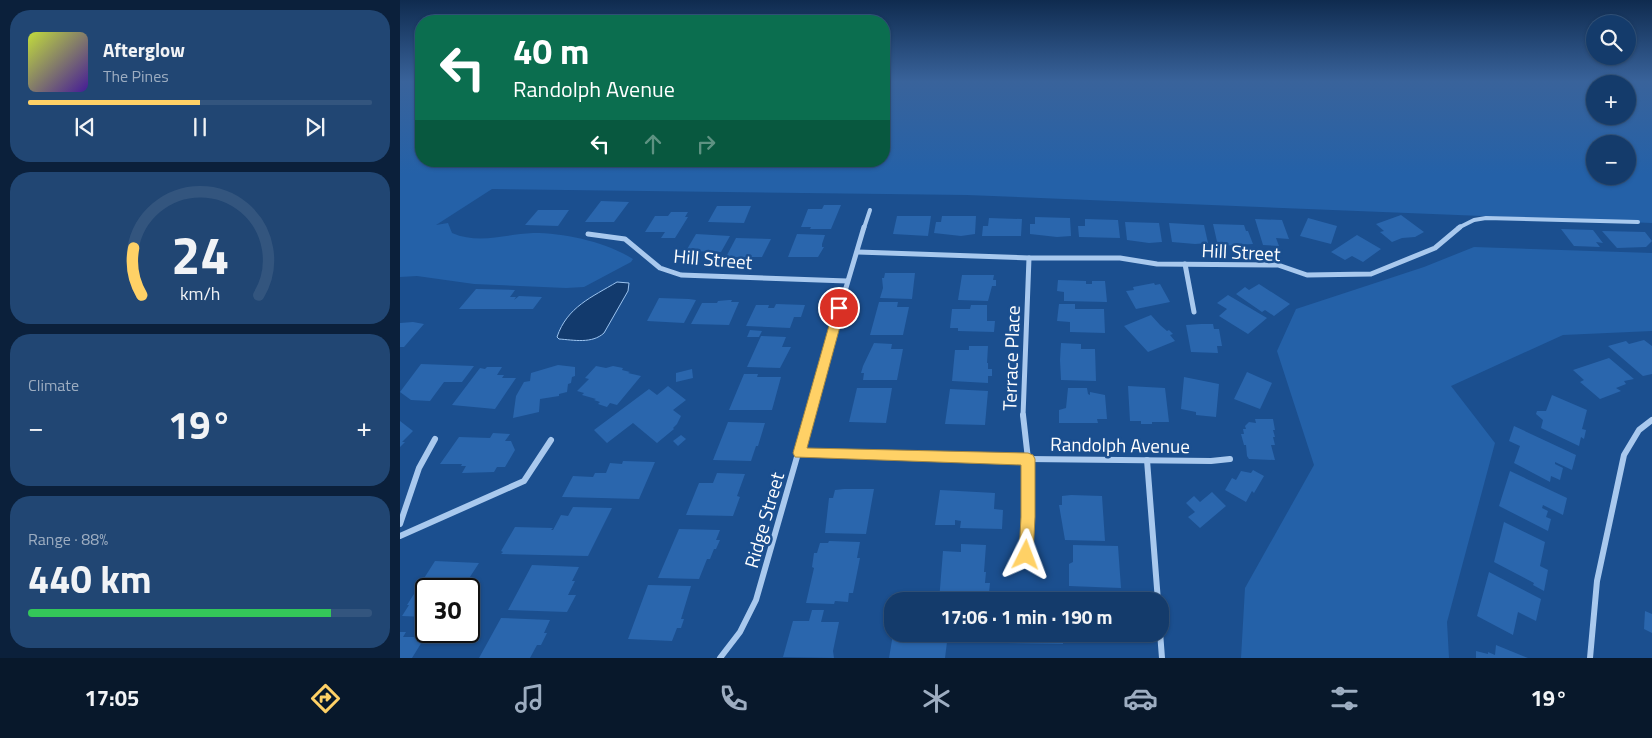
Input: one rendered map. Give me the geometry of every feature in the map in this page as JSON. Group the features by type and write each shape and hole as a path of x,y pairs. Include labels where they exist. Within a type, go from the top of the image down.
{"street":[{"name":"Ridge Street","path":"720,658 740,632 756,600 847,281 858,252 870,210"},
{"name":"Hill Street","path":"858,252 1029,258 1120,258 1157,264 1278,265 1307,275 1371,274 1435,248 1461,226 1474,220 1486,218 1638,222"},
{"name":"Hill Street","path":"588,234 624,240 660,268 682,275 847,281"},
{"name":"Terrace Place","path":"1026,564 1028,459 1024,424 1029,258"},
{"path":"1185,264 1194,312"},
{"path":"1590,658 1590,634 1594,602 1624,455 1634,437 1648,421 1652,420"},
{"path":"400,524 419,468 434,439"},
{"path":"400,536 524,481 552,440"},
{"name":"Randolph Avenue","path":"799,453 1028,459 1211,461 1230,459"},
{"path":"1147,460 1157,592"},
{"path":"1161,642 1162,658"}],"shaded area":[{"path":"400,113 415,113 415,167 890,167 890,113 1586,113 1586,125 1636,125 1636,113 1652,113 1652,223 967,195 492,189 436,225 448,223 452,233 483,239 533,233 572,237 598,243 633,259 631,262 584,287 474,284 417,276 400,277"},
{"path":"1474,247 1652,253 1652,331 1563,335 1451,386 1495,443 1447,622 1449,658 1241,658 1245,588 1314,465 1277,351 1296,309 1424,267"},
{"path":"617,282 629,283 628,291 604,333 588,340 559,339 557,337 561,327 574,310"}],"building":[{"path":"601,201 629,202 614,222 585,222"},
{"path":"824,205 841,205 831,229 801,227 808,209 822,209"},
{"path":"717,206 751,206 744,223 708,222"},
{"path":"538,210 569,210 558,226 525,225"},
{"path":"671,212 688,212 685,217 688,217 675,238 661,238 665,232 645,232 655,216 668,216"},
{"path":"1401,215 1424,232 1415,237 1402,238 1392,242 1380,232 1384,231 1376,224"},
{"path":"897,216 931,216 928,236 893,234"},
{"path":"942,216 976,216 975,234 961,236 934,233 936,222 941,222"},
{"path":"1035,217 1070,218 1071,236 1057,237 1030,234 1030,224 1035,224"},
{"path":"989,218 1022,219 1021,236 982,236 983,226 988,226"},
{"path":"1308,218 1337,226 1331,244 1300,236"},
{"path":"1085,219 1118,220 1120,238 1079,237 1078,226 1085,226"},
{"path":"1255,219 1282,220 1289,239 1276,238 1279,246 1263,245"},
{"path":"1125,222 1159,223 1162,242 1149,243 1127,240"},
{"path":"1169,223 1204,225 1208,243 1172,242"},
{"path":"1213,224 1244,225 1253,244 1218,246"},
{"path":"1561,229 1593,230 1603,243 1596,242 1600,247 1574,246"},
{"path":"1602,231 1645,232 1652,241 1646,247 1617,248"},
{"path":"696,234 730,236 721,252 686,251"},
{"path":"797,234 825,235 822,244 822,247 824,247 818,257 788,257"},
{"path":"1357,235 1381,249 1363,262 1352,256 1345,260 1331,252"},
{"path":"736,238 771,239 762,257 726,257"},
{"path":"885,273 915,273 912,299 880,298 883,288 882,278 884,278"},
{"path":"962,275 994,275 993,280 996,280 996,286 992,286 988,301 958,300"},
{"path":"1058,280 1086,281 1086,284 1092,284 1092,281 1105,281 1107,302 1064,301 1064,292 1057,291"},
{"path":"1154,283 1155,285 1160,284 1170,302 1136,309 1126,291 1134,290 1133,287"},
{"path":"1259,284 1290,304 1274,316 1265,310 1262,312 1236,294 1245,287 1249,290"},
{"path":"476,289 515,290 510,297 516,297 514,300 519,296 542,297 533,309 459,309"},
{"path":"1228,295 1267,318 1248,334 1219,316 1227,309 1217,303"},
{"path":"659,298 696,300 684,323 647,321"},
{"path":"732,300 731,302 739,302 729,325 691,324 702,303"},
{"path":"879,302 898,302 897,307 909,307 903,335 870,335"},
{"path":"776,304 805,305 801,317 794,317 790,328 746,326 756,305 769,305 768,308 774,308"},
{"path":"1059,304 1075,304 1075,309 1104,309 1105,333 1070,332 1070,322 1057,321"},
{"path":"971,305 987,305 987,321 995,321 994,332 958,331 958,328 950,328 952,309 970,309"},
{"path":"1151,315 1160,325 1173,334 1170,335 1175,341 1148,352 1124,326"},
{"path":"413,322 424,324 404,347 400,347 400,323"},
{"path":"1213,324 1214,329 1219,329 1222,346 1217,346 1218,353 1191,352 1186,325"},
{"path":"750,330 762,331 759,337 747,337"},
{"path":"761,336 786,337 782,347 791,347 780,368 747,367"},
{"path":"1644,340 1652,346 1652,374 1643,376 1608,346 1626,341 1629,344"},
{"path":"874,343 892,344 891,349 903,349 897,380 863,380 864,373 861,373 863,366"},
{"path":"1061,343 1081,344 1081,349 1095,349 1096,381 1061,380"},
{"path":"969,346 988,346 987,363 988,369 992,369 992,376 988,376 988,383 952,381 955,350 969,350"},
{"path":"1609,358 1634,379 1624,381 1626,384 1616,388 1621,391 1600,399 1580,382 1584,380 1573,370"},
{"path":"421,364 474,366 462,382 444,382 430,401 411,400 400,392"},
{"path":"558,365 575,367 575,376 572,377 571,383 568,384 567,392 559,394 559,396 540,399 539,412 513,418 516,396 524,382 530,381 531,373"},
{"path":"596,366 623,368 622,370 630,372 628,373 641,376 617,405 610,403 607,407 598,404 600,402 594,400 596,399 582,395 584,393 577,391 589,379 585,378"},
{"path":"487,367 502,367 497,375 504,375 502,378 516,378 495,409 452,405 480,368 485,369"},
{"path":"692,369 693,378 676,382 676,373"},
{"path":"1247,372 1272,383 1260,409 1234,399"},
{"path":"744,374 758,374 757,377 781,377 772,410 729,410"},
{"path":"1184,377 1219,384 1216,417 1196,415 1196,412 1181,409"},
{"path":"668,386 686,400 673,410 681,416 674,429 657,443 633,423 607,443 594,430 649,389 657,395"},
{"path":"1128,386 1165,388 1169,422 1141,424 1141,421 1130,421"},
{"path":"857,388 892,388 886,423 849,422"},
{"path":"1068,388 1087,388 1090,395 1090,392 1105,395 1107,419 1097,419 1098,423 1059,423 1059,410 1066,408"},
{"path":"950,389 988,391 985,425 945,424"},
{"path":"1552,395 1587,410 1582,429 1586,430 1584,439 1581,437 1579,446 1541,428 1543,420 1536,414 1537,411 1546,411"},
{"path":"1255,419 1273,419 1275,445 1271,445 1275,460 1249,459 1247,456 1246,445 1244,445 1241,434 1244,434 1243,429 1246,429 1245,426 1249,422 1256,423"},
{"path":"400,421 413,431 402,442 405,442 400,447"},
{"path":"728,422 765,423 751,461 713,460"},
{"path":"1514,426 1576,455 1572,470 1555,462 1555,464 1563,468 1560,480 1551,476 1550,482 1514,463 1520,446 1509,441"},
{"path":"493,433 510,434 505,441 511,441 515,450 505,467 497,467 494,472 462,473 466,466 461,466 462,464 440,464 459,437 490,438"},
{"path":"681,435 686,439 678,446 673,441"},
{"path":"623,461 655,462 639,499 562,497 573,476 593,477 595,473 606,473 610,463 622,464"},
{"path":"1253,470 1264,476 1246,502 1225,490 1232,478 1236,480 1241,471 1251,473"},
{"path":"1510,471 1567,498 1563,515 1543,505 1542,508 1548,511 1546,517 1551,519 1548,531 1499,506"},
{"path":"717,473 745,474 737,496 740,497 733,516 686,515 699,483 713,483"},
{"path":"874,489 866,534 825,533 829,498 833,498 835,490"},
{"path":"940,490 995,493 994,509 1003,510 1002,529 960,528 961,521 955,520 955,525 935,525"},
{"path":"1212,492 1226,506 1200,528 1188,517 1195,512 1186,503 1194,496 1200,502"},
{"path":"1062,496 1102,496 1105,541 1065,540 1059,505 1062,505"},
{"path":"573,507 612,508 588,556 501,554 515,527 553,528 551,530 553,530 561,515 568,516"},
{"path":"1504,522 1545,542 1540,566 1548,570 1544,591 1533,585 1534,583 1494,562"},
{"path":"679,529 720,530 716,540 720,540 710,559 707,559 699,579 658,578"},
{"path":"829,541 860,542 857,558 860,558 853,593 849,593 848,602 835,601 834,604 806,603 814,568 812,567 814,553 817,553 820,543 828,543"},
{"path":"961,544 986,545 984,572 986,572 985,583 990,583 989,592 940,592 943,551 961,552"},
{"path":"1073,545 1118,546 1121,588 1069,586 1069,564 1073,562"},
{"path":"435,561 479,563 469,578 424,578"},
{"path":"532,565 579,567 568,595 576,595 567,612 508,610"},
{"path":"1489,572 1541,599 1536,621 1518,612 1513,635 1477,616"},
{"path":"648,585 691,586 681,619 684,619 681,628 677,628 672,641 628,639"},
{"path":"415,592 415,617 402,616 409,605 407,605"},
{"path":"812,610 824,610 821,622 839,622 833,651 834,658 783,657 793,621 809,621"},
{"path":"1645,611 1652,614 1652,633 1644,629"},
{"path":"501,618 550,620 544,633 547,633 541,645 537,645 530,658 479,658"},
{"path":"400,632 406,632 403,637 415,637 415,643 421,643 412,658 400,658"},
{"path":"892,642 947,642 945,658 889,658"},
{"path":"1063,642 1063,644 1006,643"},
{"path":"1496,645 1528,658 1476,658 1476,651 1495,655"}],"route":[{"path":"839,308 799,453 1028,459 1026,555"}]}
